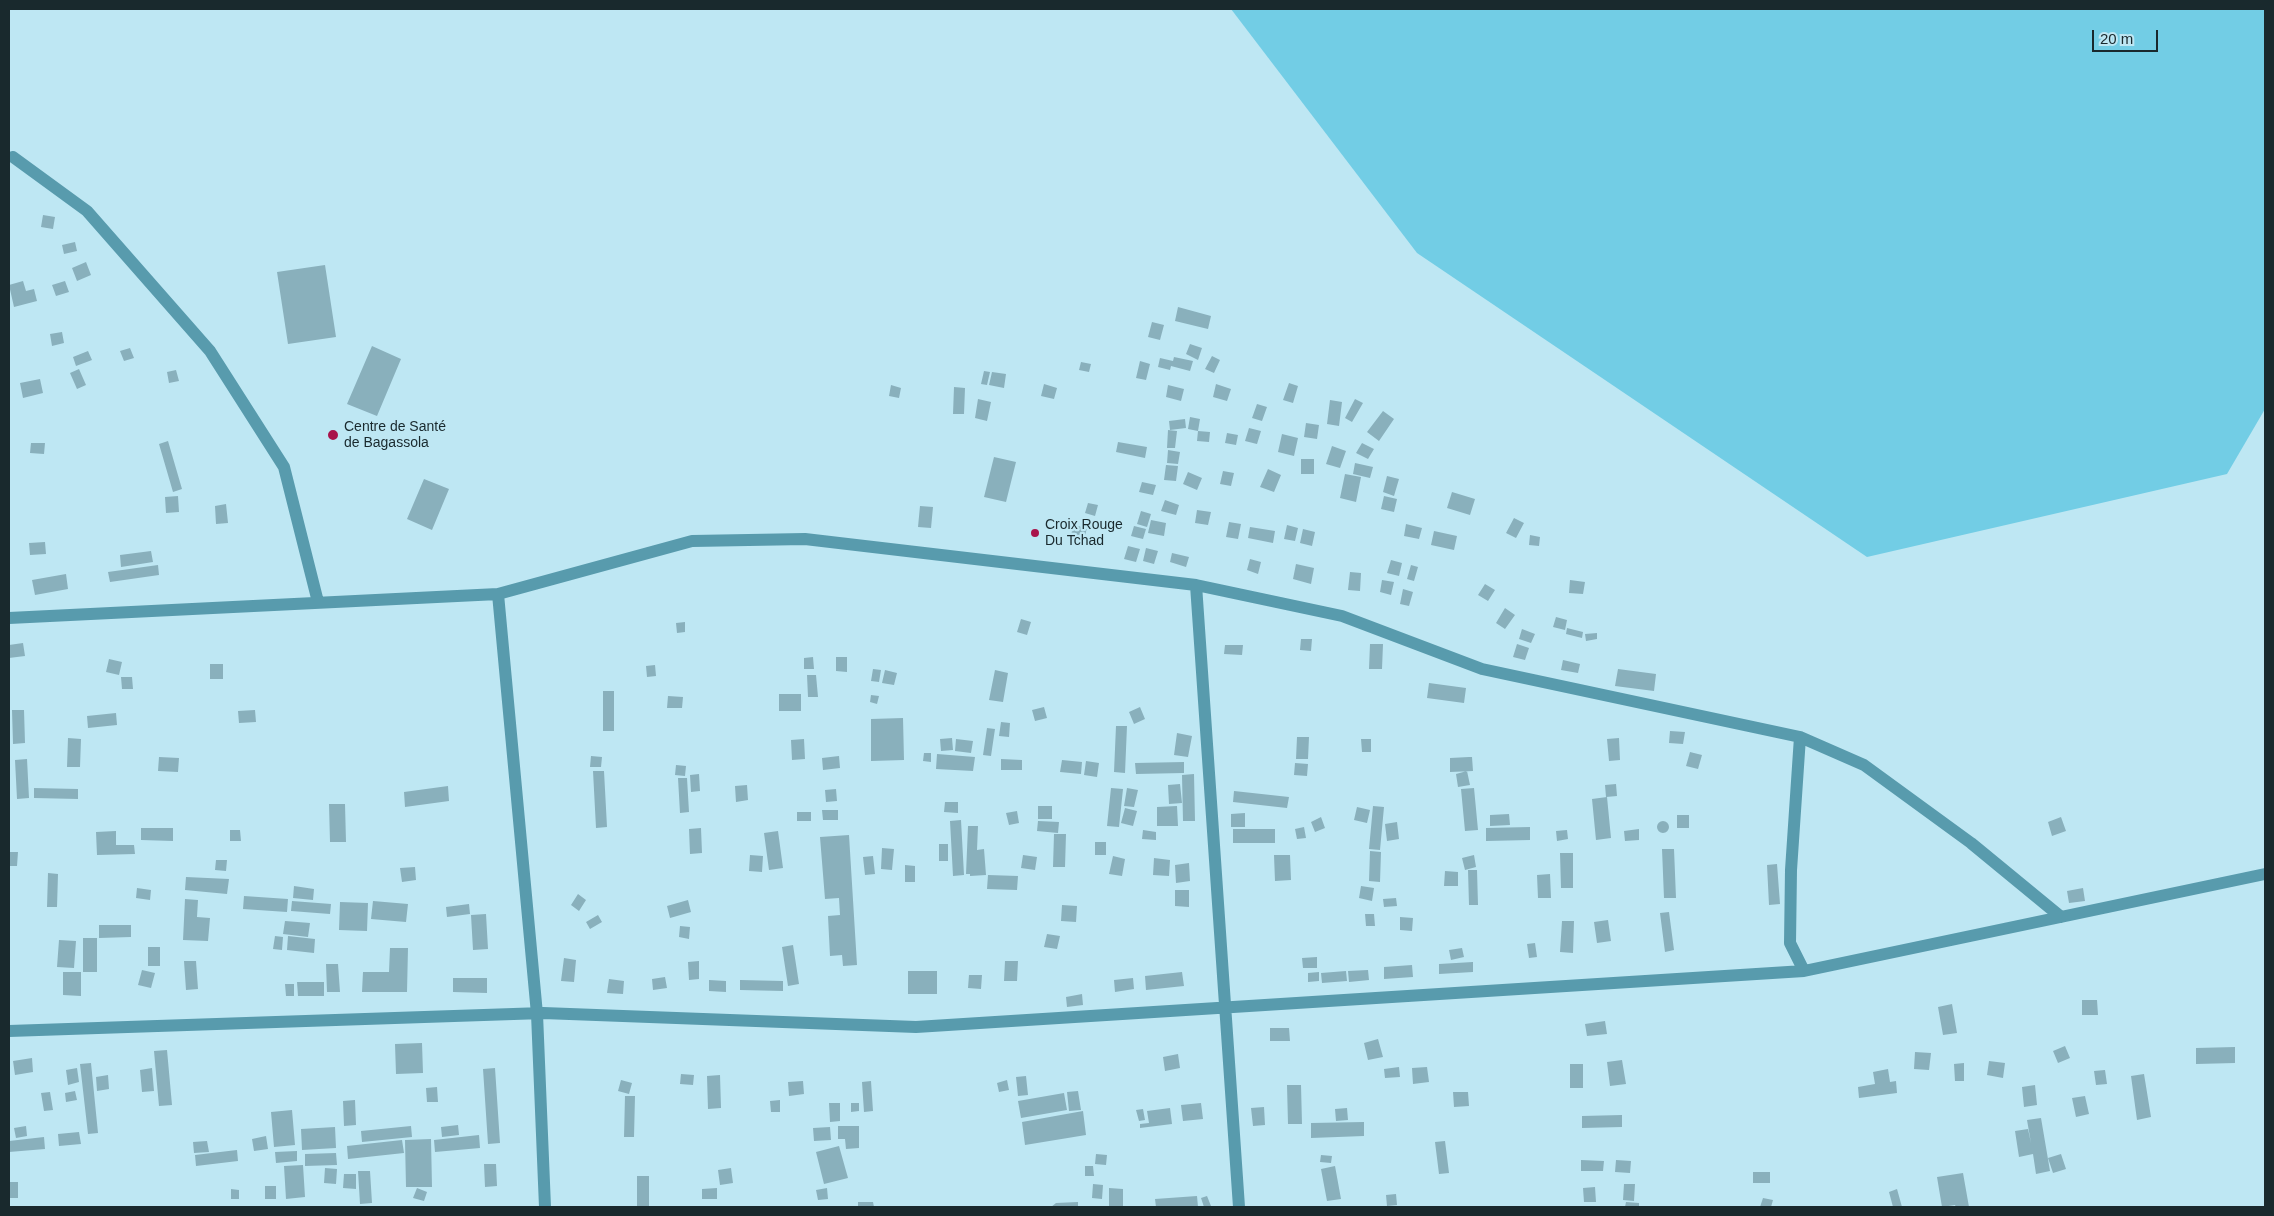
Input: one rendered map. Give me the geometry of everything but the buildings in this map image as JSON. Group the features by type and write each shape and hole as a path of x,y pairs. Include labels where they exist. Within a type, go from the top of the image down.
{"street":[{"path":"13,157 87,211 210,351 284,467 318,602"},
{"path":"9,618 498,594 692,541 805,539 1196,585 1342,616 1482,669 1800,737 1864,765 1971,842 2061,917"},
{"path":"1196,585 1227,1008 1239,1207"},
{"path":"498,594 537,1014 545,1207"},
{"path":"1800,737 1791,870 1790,943 1804,971"},
{"path":"9,1031 537,1014 916,1027 1804,971 2265,874"}],"shaded area":[{"path":"1231,9 2265,9 2265,409 2227,474 1867,557 1417,253"}],"place":[{"name":"Centre de Santé de Bagassola","path":"333,435"},
{"name":"Croix Rouge Du Tchad","path":"1035,533"}]}
